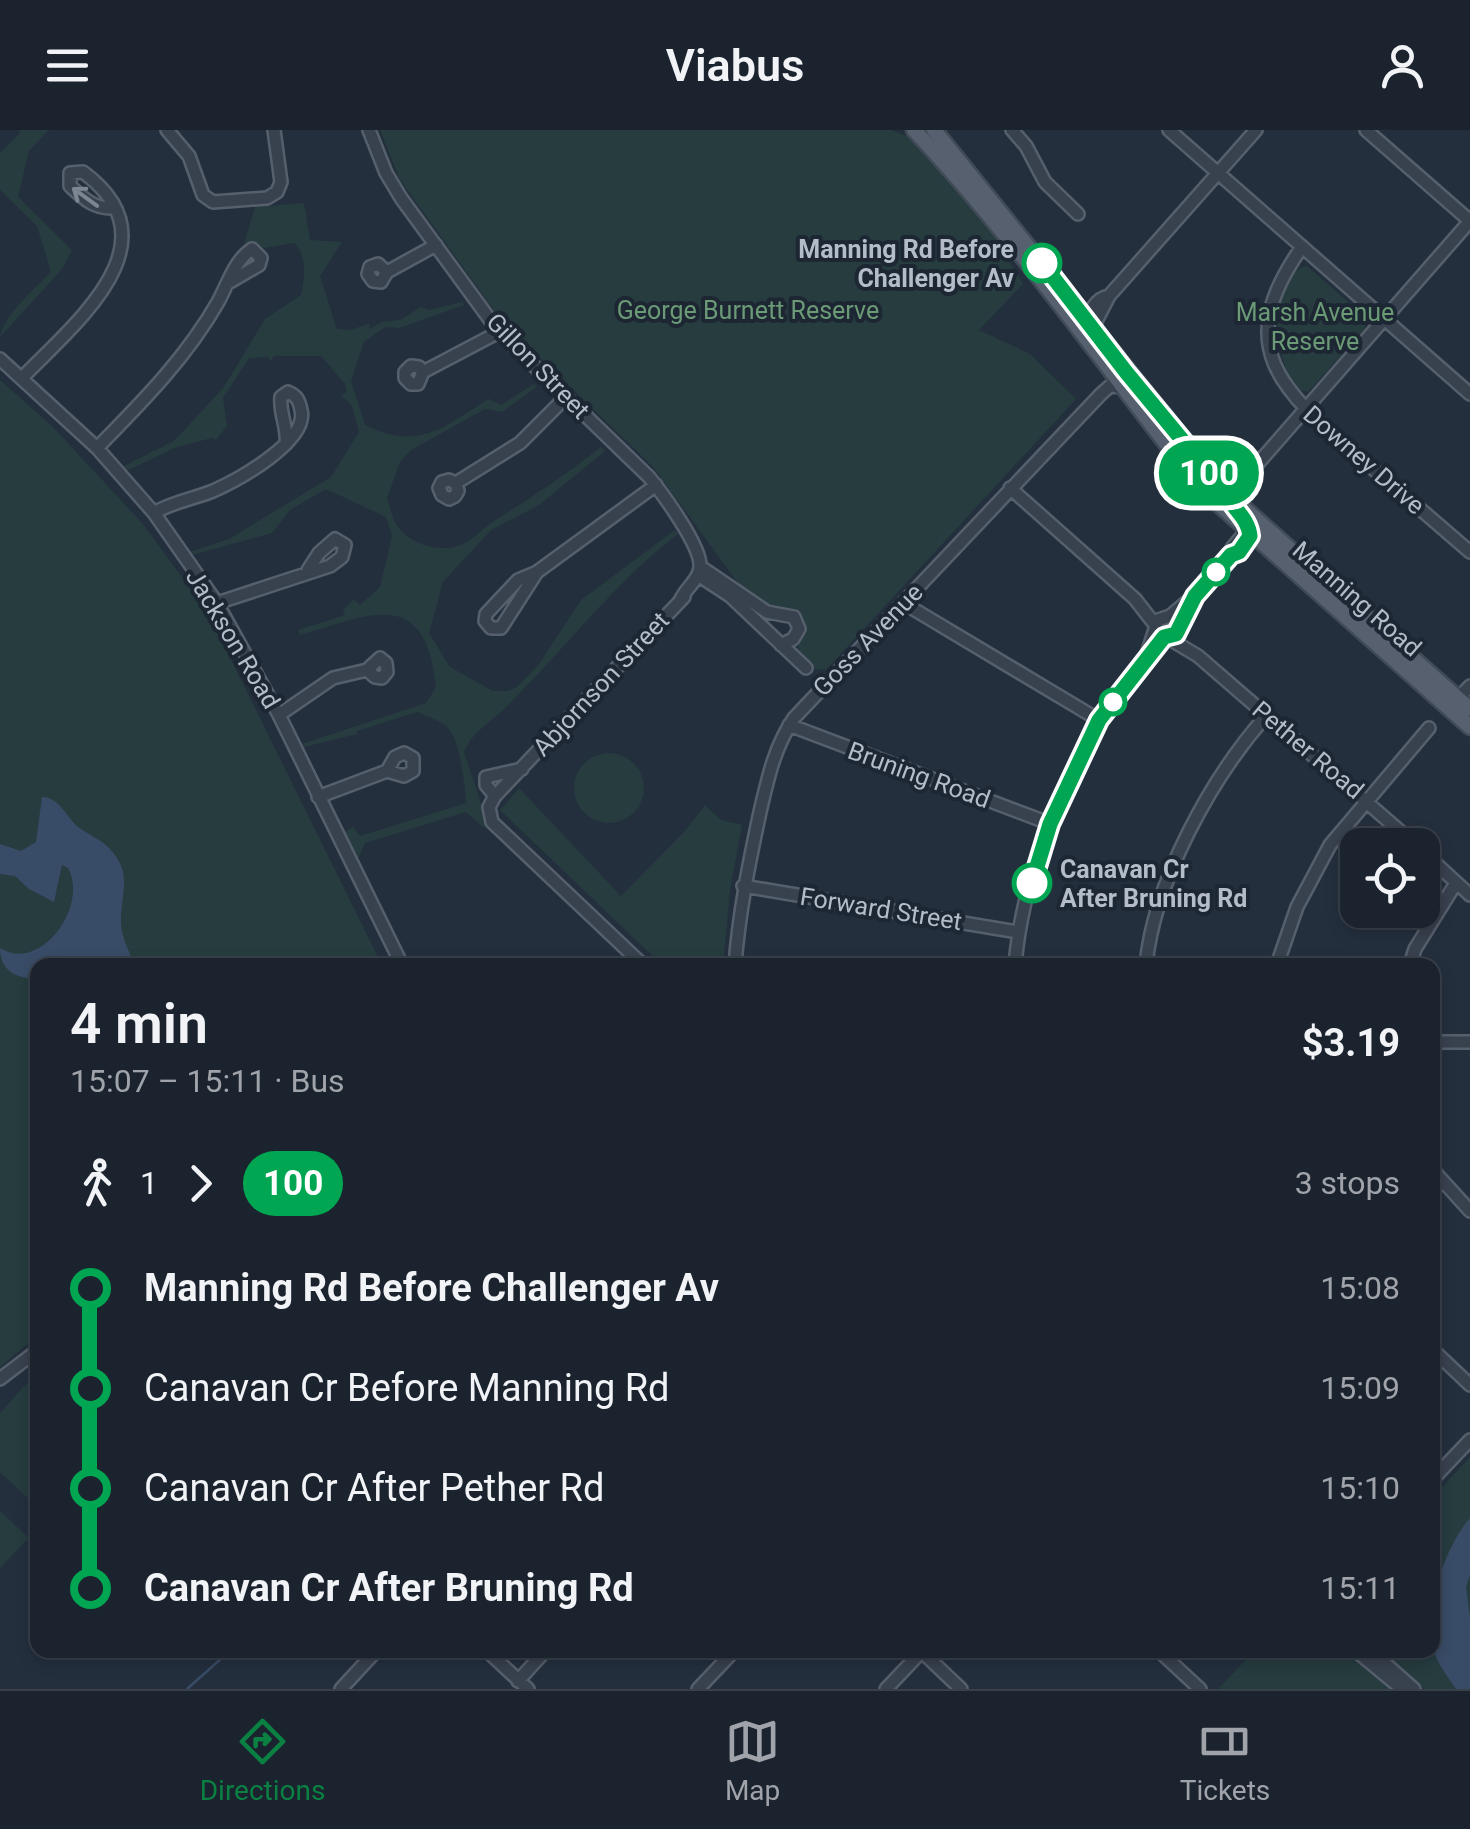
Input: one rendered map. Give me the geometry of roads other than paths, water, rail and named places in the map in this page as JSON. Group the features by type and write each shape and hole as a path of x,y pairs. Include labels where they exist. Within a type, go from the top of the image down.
{"main road":[{"name":"Manning Road","path":"914,130 1088,327 1223,489 1463,710"},
{"name":"Manning Road","path":"934,130 1088,327 1123,387 1186,469 1250,536 1463,710"}],"street":[{"path":"167,130 189,156 204,197 213,202 267,198 277,192 281,182 274,130"},
{"name":"Gillon Street","path":"369,130 392,184 499,332 656,485 691,540 703,573"},
{"path":"1012,130 1026,146 1045,182 1078,214"},
{"path":"1169,130 1470,394"},
{"path":"1088,327 1102,297 1109,296 1256,130"},
{"path":"1016,958 1018,932 1050,824 1099,720 1167,627 1250,536 1249,524 1230,504 1223,489 1235,485 1254,469 1470,221 1366,130"},
{"path":"24,377 94,302 121,258 122,236 114,208"},
{"path":"387,272 436,245"},
{"name":"Downey Drive","path":"1302,247 1277,284 1268,320 1275,365 1306,410 1470,552"},
{"path":"97,448 176,366 228,283"},
{"path":"423,372 499,332"},
{"name":"Jackson Road","path":"0,358 97,448 154,514 217,604 279,715 398,958"},
{"name":"Goss Avenue","path":"736,958 743,886 772,759 788,726 1101,394 1110,386 1123,387"},
{"path":"456,483 520,443 566,397"},
{"path":"154,514 249,471 286,444"},
{"path":"537,572 501,628 490,628 486,614 518,580 537,572 656,485"},
{"name":"Pether Road","path":"1010,488 1398,828"},
{"path":"1250,536 1277,538"},
{"path":"217,604 308,570"},
{"path":"703,573 767,612 794,618 799,628 793,639 782,645"},
{"path":"703,573 806,668"},
{"name":"Abjornson Street","path":"522,769 486,778 492,801 522,769 681,599 703,573"},
{"path":"905,604 1099,720"},
{"path":"279,715 333,678 367,670"},
{"path":"1463,710 1470,686"},
{"path":"1148,958 1181,846 1221,776 1266,716"},
{"name":"Bruning Road","path":"788,726 1050,824"},
{"path":"1279,958 1297,907 1330,845 1429,728"},
{"path":"318,797 387,772"},
{"path":"492,801 492,822 636,958"},
{"path":"1440,868 1470,895"},
{"path":"1413,958 1456,884"},
{"name":"Forward Street","path":"743,886 1018,932"},
{"path":"1440,1042 1470,1042"},
{"path":"1440,1178 1470,1211"},
{"path":"1440,1356 1470,1384"},
{"path":"0,1379 30,1358"},
{"path":"1440,1472 1470,1440"},
{"path":"341,1689 370,1658"},
{"path":"494,1658 523,1685 541,1658"},
{"path":"698,1689 727,1658"},
{"path":"886,1689 915,1658"},
{"path":"929,1658 962,1689"},
{"path":"1167,1658 1200,1689"},
{"path":"1365,1658 1402,1689"},
{"path":"1379,1658 1414,1689"}],"water":[{"path":"42,797 48,798 117,858 124,882 121,927 129,958 30,958 30,978 6,968 0,948 16,954 45,944 67,916 72,900 73,883 68,868 62,865 54,902 29,889 15,876 0,874 0,844 21,851 36,842"},
{"path":"1470,1518 1470,1575 1466,1587 1470,1689 1456,1689 1437,1658 1440,1575"}],"waterway":[{"path":"187,1689 222,1658"}],"place":[{"name":"Manning Rd Before Challenger Av","path":"1042,263"},
{"name":"Canavan Cr After Bruning Rd","path":"1032,883"}],"park label":[{"name":"George Burnett Reserve","path":"748,310"},
{"name":"Marsh Avenue Reserve","path":"1315,326"}]}
